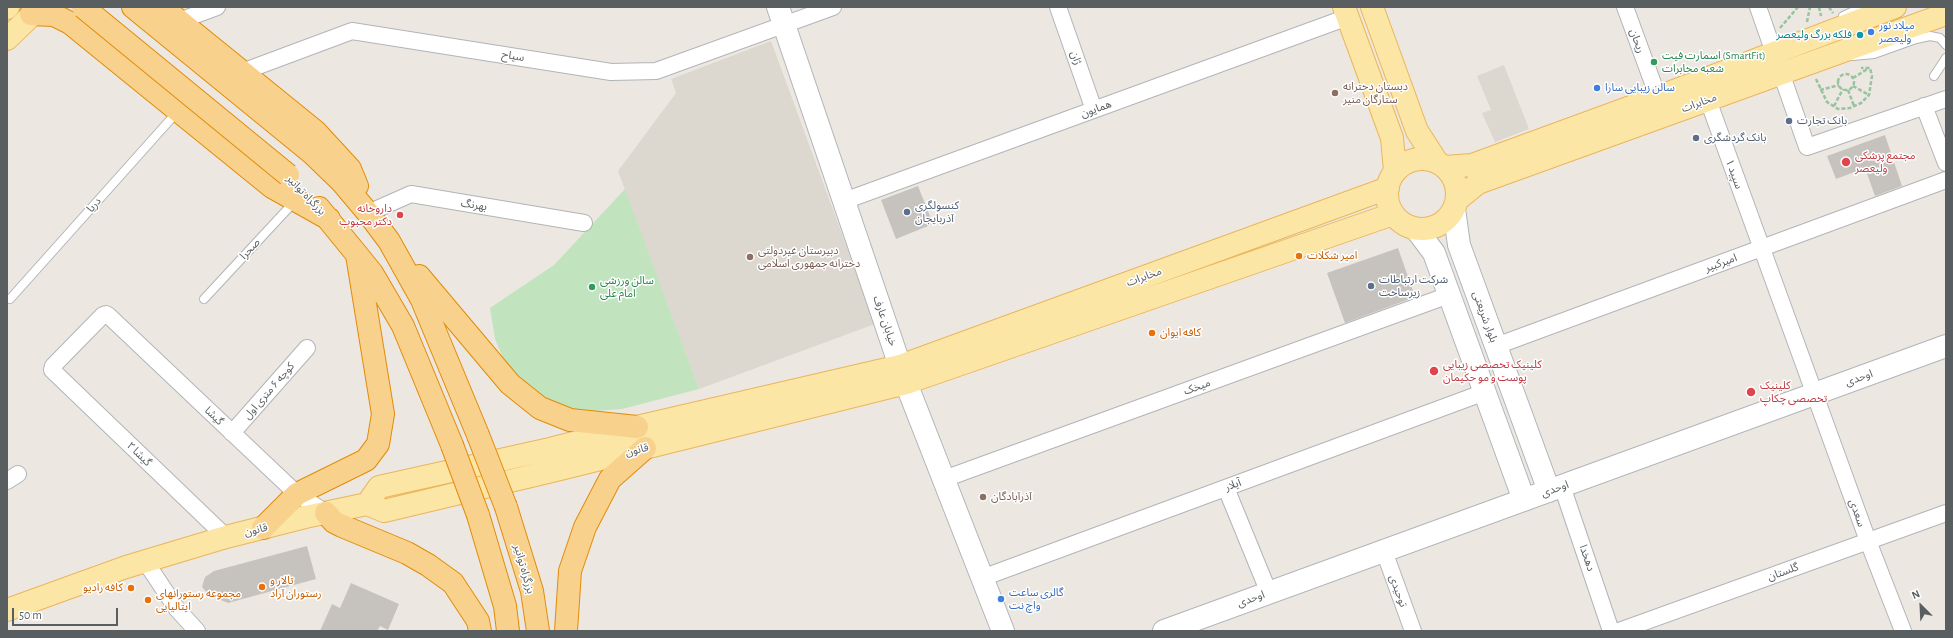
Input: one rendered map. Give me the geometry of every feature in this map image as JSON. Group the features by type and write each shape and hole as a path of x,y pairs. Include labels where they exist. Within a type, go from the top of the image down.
{"highway":[{"name":"بزرگراه توانیر","path":"83,7 288,175 329,219 372,273 403,326 452,445 478,515 505,606 508,631"},
{"path":"89,38 91,19 98,7"},
{"path":"133,7 313,154 341,181 389,241 510,384 540,408 570,420 637,427"},
{"path":"162,7 315,131 350,169 368,213"},
{"path":"36,11 54,15 70,23 272,187 329,219"},
{"name":"بزرگراه توانیر","path":"389,241 422,300 506,507 532,591 538,631"},
{"path":"263,528 297,494 366,460 378,444 383,414 357,254"},
{"path":"566,631 570,570 585,527 610,479 645,448"},
{"path":"326,513 338,524 406,553 428,565 453,583 478,621 480,631"}],"main road":[{"path":"1346,12 1392,138 1391,180 1387,197 1393,214 1399,221 1416,229 1434,227 1449,217 1455,205 1455,182 1417,131 1372,7"},
{"name":"مخابرات","path":"1455,205 1478,183 1708,100 1817,27 1876,9"},
{"path":"7,39 36,11"},
{"name":"مخابرات","path":"1441,165 1472,165 1775,55 1836,53 1946,14"},
{"path":"1391,180 1406,163 1419,159 1441,165"},
{"name":"مخابرات","path":"903,374 1391,180"},
{"name":"مخابرات","path":"903,374 1393,214"},
{"name":"قانون","path":"367,504 379,487 550,449 637,427 903,374"},
{"name":"قانون","path":"7,610 145,561 226,537 367,504 384,511 645,448 903,374"}],"street":[{"path":"179,21 217,7"},
{"path":"781,16 833,7"},
{"name":"ژان","path":"1058,7 1094,110"},
{"name":"ریحان","path":"1625,7 1658,97"},
{"path":"1758,7 1807,147 1946,98"},
{"name":"همایون","path":"844,201 1094,110 1346,12"},
{"name":"سیاح","path":"242,72 352,31 612,72 656,71 781,16"},
{"name":"خیابان عارف","path":"781,16 903,374 1003,631"},
{"name":"سپید ۱","path":"1708,100 1814,394"},
{"path":"1924,106 1946,163"},
{"name":"امیرکبیر","path":"1496,346 1946,180"},
{"name":"بهرنگ","path":"368,213 411,194 584,223"},
{"name":"بلوار شریعتى","path":"1455,205 1459,244 1496,346 1555,488"},
{"path":"1416,229 1434,253 1524,500"},
{"name":"میخک","path":"944,479 1450,295"},
{"name":"گیشا","path":"52,370 53,366 103,315 106,314 297,494 326,513"},
{"name":"اوحدی","path":"1164,631 1946,346"},
{"name":"کوچه ۶ متری اول","path":"232,433 307,348"},
{"name":"گیشا ۲","path":"52,370 226,537"},
{"name":"آیلار","path":"982,578 1485,392"},
{"name":"سعدی","path":"1814,394 1902,631"},
{"path":"1226,488 1269,593"},
{"name":"دهخدا","path":"1555,488 1611,631"},
{"name":"گلستان","path":"1619,631 1946,513"},
{"name":"توحیدی","path":"1384,551 1413,631"},
{"path":"145,561 177,609 197,631"}],"lane":[{"path":"1836,53 1857,57 1874,54 1916,39 1930,36 1940,38 1946,44"},
{"path":"1934,76 1946,58"},
{"name":"دریا","path":"10,299 179,111"},
{"name":"صحرا","path":"204,299 296,200"}],"path":[{"path":"1775,55 1798,7"},
{"path":"1810,7 1817,27"},
{"path":"1817,27 1819,7"},
{"path":"1829,7 1833,12"},
{"path":"1857,68 1870,68"},
{"path":"1853,78 1870,68"},
{"path":"1814,74 1820,90 1827,102 1838,109 1850,108 1861,103 1869,95 1872,76 1870,68"},
{"path":"1853,78 1850,76 1842,76 1839,79 1839,85 1843,89 1848,90 1853,86"},
{"path":"1853,78 1853,86"},
{"path":"1820,90 1839,85"},
{"path":"1853,86 1869,95"},
{"path":"1834,106 1843,89"},
{"path":"1848,90 1854,106"}],"shaded area":[{"name":"دبیرستان غیردولتی دخترانه جمهوری اسلامی","path":"771,41 875,324 699,389 618,171 676,93 671,79"},
{"path":"1504,65 1529,129 1495,142 1482,113 1491,110 1477,76"}],"green space":[{"name":"سالن ورزشی امام علی","path":"625,189 699,389 622,409 583,412 548,402 523,385 503,358 495,339 490,308 554,265"}],"building":[{"path":"1885,135 1902,186 1875,196 1865,168 1836,179 1827,156"},
{"name":"کنسولگری آذربایجان","path":"918,186 933,224 896,239 881,200"},
{"name":"شرکت ارتباطات زیرساخت","path":"1398,248 1415,297 1345,323 1327,273"},
{"path":"307,546 316,579 228,603 209,595 202,587 205,577 214,571"},
{"path":"351,583 399,604 388,630 380,626 377,631 320,631 332,604 340,608"}],"place":[{"name":"میلاد نور ولیعصر","path":"1871,32"},
{"name":"فلکه بزرگ ولیعصر","path":"1860,35"},
{"name":"اسمارت فیت (SmartFit) شعبه مخابرات","path":"1654,62"},
{"name":"سالن زیبایی سارا","path":"1597,88"},
{"name":"دبستان دخترانه ستارگان منیر","path":"1335,93"},
{"name":"بانک تجارت","path":"1789,121"},
{"name":"بانک گردشگری","path":"1696,138"},
{"name":"مجتمع پزشکی ولیعصر","path":"1846,162"},
{"name":"کنسولگری آذربایجان","path":"907,212"},
{"name":"داروخانه دکتر محبوب","path":"400,215"},
{"name":"امیر شکلات","path":"1299,256"},
{"name":"دبیرستان غیردولتی دخترانه جمهوری اسلامی","path":"750,257"},
{"name":"شرکت ارتباطات زیرساخت","path":"1371,286"},
{"name":"سالن ورزشی امام علی","path":"592,287"},
{"name":"کافه ایوان","path":"1152,333"},
{"name":"کلینیک تخصصی زیبایی پوست و مو حکیمان","path":"1434,371"},
{"name":"کلينيک تخصصی چکاپ","path":"1751,392"},
{"name":"آذرآبادگان","path":"983,497"},
{"name":"تالار و رستوران آراد","path":"262,587"},
{"name":"کافه رادیو","path":"131,588"},
{"name":"گالری ساعت واچ نت","path":"1001,599"},
{"name":"مجموعه رستورانهای ایتالیایی","path":"148,600"}]}
